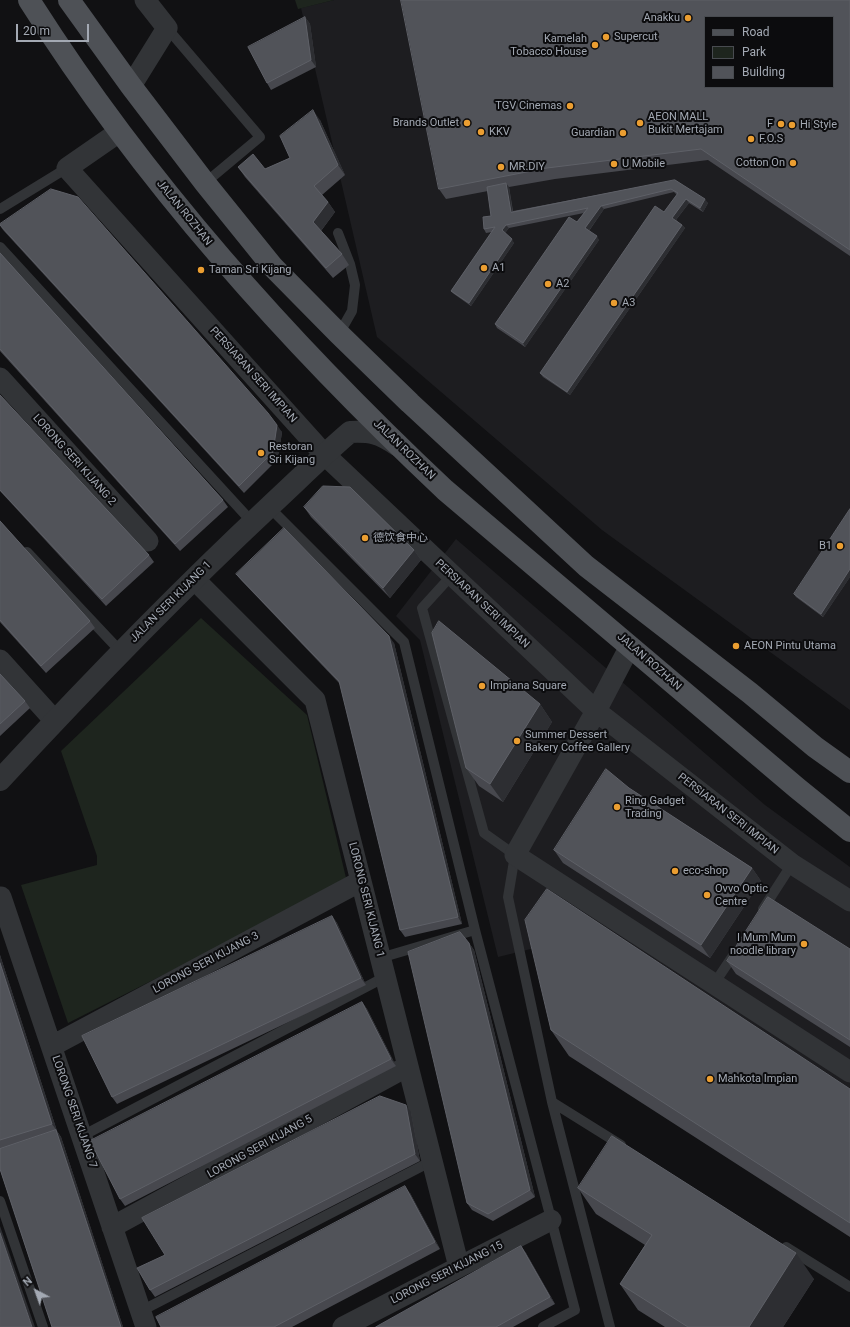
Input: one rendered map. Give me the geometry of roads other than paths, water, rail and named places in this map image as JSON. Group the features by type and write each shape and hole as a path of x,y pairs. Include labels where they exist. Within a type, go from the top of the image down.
{"main road":[{"name":"JALAN ROZHAN","path":"29,0 119,132 204,239 281,325 398,445 445,490 785,778 850,831"},
{"path":"69,0 131,86 205,183 272,266 339,334 410,403 586,566 850,772"}],"street":[{"path":"131,86 167,28 145,0"},
{"path":"67,168 119,132"},
{"name":"PERSIARAN SERI IMPIAN","path":"67,168 324,454 596,711 792,864 850,901"},
{"name":"LORONG SERI KIJANG 2","path":"0,378 148,541"},
{"path":"347,393 350,406 350,432 367,432 383,436 398,445"},
{"name":"JALAN SERI KIJANG 1","path":"0,780 55,721 194,579 324,454 350,432"},
{"name":"LORONG SERI KIJANG 1","path":"194,579 315,700 458,1266"},
{"path":"630,646 596,711 515,855 850,1072"},
{"path":"0,660 55,721"},
{"name":"LORONG SERI KIJANG 3","path":"52,1046 361,881"},
{"name":"LORONG SERI KIJANG 7","path":"2,897 143,1319"},
{"name":"LORONG SERI KIJANG 5","path":"112,1227 408,1066"},
{"name":"LORONG SERI KIJANG 15","path":"343,1327 458,1266 551,1220"}],"lane":[{"path":"167,28 260,137 205,183"},
{"path":"0,209 67,168"},
{"path":"338,233 350,264 355,285 352,311 339,334"},
{"path":"0,247 252,522"},
{"path":"269,507 404,642 475,930 575,1310 543,1327"},
{"path":"21,545 122,653"},
{"path":"452,575 422,608 484,833 515,855 508,897 552,1102 610,1327"},
{"path":"758,917 792,864"},
{"path":"82,1136 383,967 475,930"},
{"path":"714,984 740,944"},
{"path":"552,1102 626,1148"},
{"path":"143,1319 432,1161"},
{"path":"0,1201 43,1327"},
{"path":"776,1241 850,1287"}],"place":[{"name":"Anakku","path":"688,18"},
{"name":"Supercut","path":"606,37"},
{"name":"Kamelah Tobacco House","path":"595,45"},
{"name":"TGV Cinemas","path":"570,106"},
{"name":"Brands Outlet","path":"467,123"},
{"name":"AEON MALL Bukit Mertajam","path":"640,123"},
{"name":"F","path":"781,124"},
{"name":"Hi Style","path":"792,125"},
{"name":"KKV","path":"481,132"},
{"name":"Guardian","path":"623,133"},
{"name":"F.O.S","path":"751,139"},
{"name":"Cotton On","path":"793,163"},
{"name":"U Mobile","path":"614,164"},
{"name":"MR.DIY","path":"501,167"},
{"name":"A1","path":"484,268"},
{"name":"Taman Sri Kijang","path":"201,270"},
{"name":"A2","path":"548,284"},
{"name":"A3","path":"614,303"},
{"name":"Restoran Sri Kijang","path":"261,453"},
{"name":"德饮食中心","path":"365,538"},
{"name":"B1","path":"840,546"},
{"name":"AEON Pintu Utama","path":"736,646"},
{"name":"Impiana Square","path":"482,686"},
{"name":"Summer Dessert Bakery Coffee Gallery","path":"517,741"},
{"name":"Ring Gadget Trading","path":"617,807"},
{"name":"eco-shop","path":"675,871"},
{"name":"Ovvo Optic Centre","path":"707,895"},
{"name":"I Mum Mum noodle library","path":"804,944"},
{"name":"Mahkota Impian","path":"710,1079"}]}
